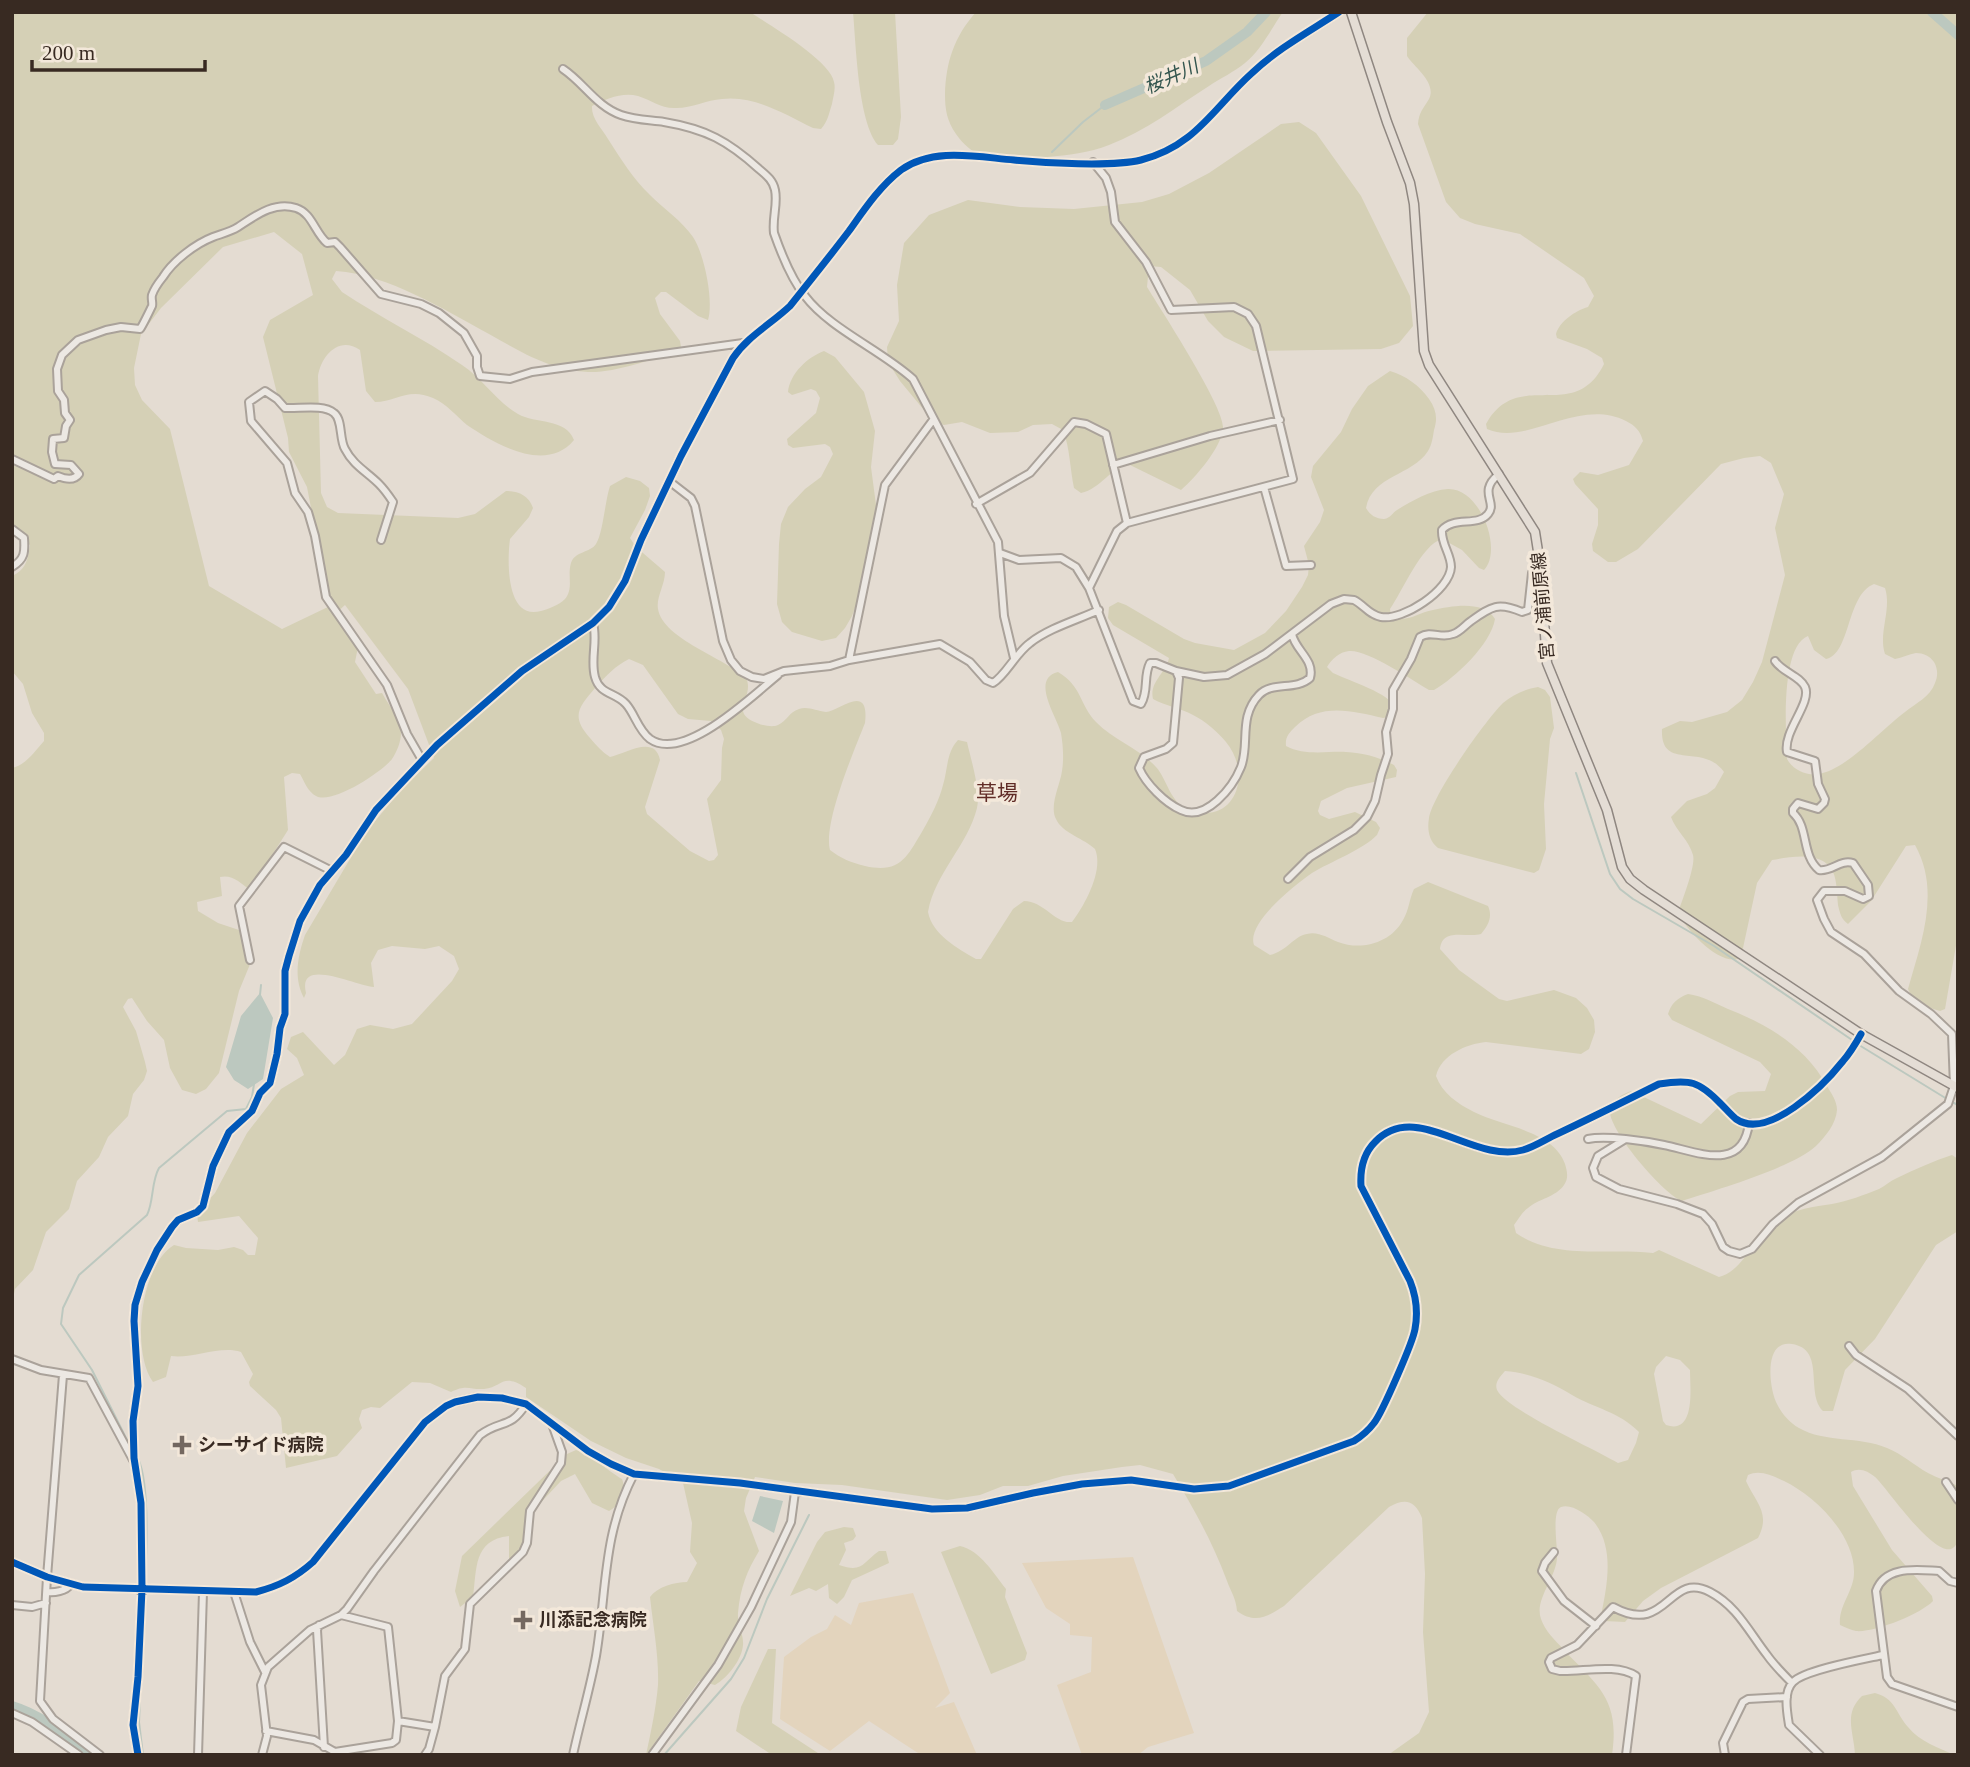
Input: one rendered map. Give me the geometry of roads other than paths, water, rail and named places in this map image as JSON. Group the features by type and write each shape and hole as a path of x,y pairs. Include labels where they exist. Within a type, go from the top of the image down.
{"main road":[{"name":"宮ノ浦前原線","path":"1351,12 1410,183 1414,204 1424,351 1429,365 1535,532 1547,663 1607,810 1619,858 1626,873 1644,890 1861,1034 1956,1087"}],"street":[{"path":"138,1755 133,1725 146,1589 141,1503 134,1461 133,1421 138,1386 135,1305 157,1250 178,1220 197,1212 203,1206 213,1167 229,1132 252,1111 260,1093 270,1083 285,1014 285,971 295,933 320,885 346,855 376,810 422,760 522,671 593,623 614,600 669,481 723,375 743,343 776,319 802,291 885,185 914,162 932,157 957,155 1093,162 1140,160 1160,153 1189,137 1208,121 1252,72 1339,12"},
{"path":"563,69 573,75 595,100 613,111 638,119 708,132 727,142 763,172 775,188 774,233 806,298 837,326 896,363 913,379 998,542 1004,616 1014,658"},
{"path":"1090,588 1116,531 1128,523 1293,479 1253,319 1242,309 1234,307 1171,310 1146,262 1115,222 1111,192 1093,162"},
{"path":"12,459 54,479 58,476 72,479 77,477 79,474 69,463 55,464 52,452 53,439 64,438 70,420 65,413 64,400 58,391 57,369 62,355 78,340 106,330 121,327 140,328 145,324 154,291 164,275 184,255 249,218 280,205 303,211 323,240 327,243 335,242 381,294 421,304 439,313 464,333 477,356 480,376 510,379 532,372 743,343"},
{"path":"381,540 393,502 345,450 340,437 339,419 333,412 285,408 265,391 249,402 251,421 287,463 295,494 307,512 326,597 387,685 407,734 422,760"},
{"path":"1113,465 1210,436 1280,420"},
{"path":"849,660 883,491 889,477 933,421"},
{"path":"976,504 1030,473 1074,422 1086,424 1105,435 1128,523"},
{"path":"1000,553 1019,561 1061,558 1076,567 1090,588 1136,704 1141,704 1146,696 1146,676 1150,663 1204,677 1227,675 1265,654 1331,604 1344,599 1354,600 1374,616 1387,618 1403,614 1435,594 1445,583 1451,566 1442,530 1452,523 1479,519 1488,514 1491,508 1488,489 1490,482 1499,474"},
{"path":"669,481 691,498 695,506 723,641 731,660 740,671 752,677 764,678 784,671 830,666 849,660 940,644 970,662 990,684 998,680 1014,658 1031,642 1099,610"},
{"path":"1264,487 1286,566 1311,565"},
{"path":"12,529 24,538 25,548 24,556 12,567"},
{"path":"1288,879 1310,856 1354,830 1367,817 1375,801 1388,754 1386,732 1393,709 1393,690 1420,637 1428,633 1443,636 1455,634 1471,620 1505,604 1522,612 1528,610 1532,573 1535,565 1540,564"},
{"path":"593,623 596,634 593,669 598,686 625,703 645,735 661,745 685,741 708,729 744,705 784,671"},
{"path":"1176,671 1179,678 1173,743 1166,749 1144,757 1139,768 1167,801 1192,813 1205,810 1215,802 1227,791 1237,775 1244,759 1244,731 1248,717 1261,693 1272,688 1299,684 1310,678 1310,666 1292,634"},
{"path":"1624,1140 1598,1156 1594,1163 1594,1172 1600,1181 1703,1214 1712,1224 1723,1247 1740,1254 1752,1249 1773,1224 1798,1203 1882,1157 1948,1104 1956,1087 1955,1045 1950,1031 1899,991 1864,954 1835,935 1824,919 1818,900 1824,891 1845,891 1863,899 1869,896 1869,890 1853,863 1845,862 1829,870 1819,870 1815,868 1808,853 1800,820 1793,813 1793,809 1798,803 1818,809 1825,799 1818,784 1815,761 1787,752 1788,734 1805,697 1805,688 1780,669 1775,661"},
{"path":"250,960 239,906 284,847 332,870"},
{"path":"12,1562 47,1577 83,1587 256,1592 278,1587 313,1562 425,1422 446,1406 478,1397 502,1398 526,1404 589,1451 634,1474 740,1483 932,1509 967,1508 1045,1490 1131,1480 1194,1489 1229,1486 1354,1441 1366,1434 1376,1421 1415,1331 1415,1294 1361,1186 1360,1174 1364,1159 1369,1148 1379,1138 1395,1128 1410,1126 1424,1128 1486,1151 1522,1150 1659,1084 1679,1081 1694,1082 1707,1089 1737,1120 1749,1124 1766,1124 1781,1118 1844,1061 1861,1034"},
{"path":"1588,1139 1600,1136 1664,1144 1699,1155 1715,1156 1729,1153 1740,1146 1748,1133 1749,1124"},
{"path":"1849,1346 1856,1355 1919,1399 1958,1436"},
{"path":"12,1359 41,1370 89,1378 134,1461"},
{"path":"63,1375 40,1701 53,1719 100,1755"},
{"path":"262,1755 266,1731 261,1693 265,1672 276,1658 320,1624 341,1615 352,1604 374,1570 480,1435 488,1428 513,1421 526,1404"},
{"path":"425,1755 435,1727 444,1676 465,1649 470,1604 523,1552 527,1543 530,1511 561,1463 562,1452 551,1422"},
{"path":"573,1755 596,1656 606,1558 615,1520 634,1474"},
{"path":"1946,1482 1958,1500"},
{"path":"652,1755 718,1665 751,1607 791,1522 795,1492"},
{"path":"1554,1552 1542,1571 1564,1601 1596,1626"},
{"path":"1958,1583 1950,1581 1939,1571 1902,1570 1880,1581 1876,1591 1887,1677 1892,1684 1958,1707"},
{"path":"47,1592 52,1593 70,1585"},
{"path":"1626,1755 1636,1676 1631,1672 1615,1670 1560,1671 1550,1666 1551,1658 1577,1645 1613,1607 1624,1614 1643,1617 1656,1611 1679,1592 1691,1588 1703,1589 1722,1600 1740,1617 1767,1656 1792,1683"},
{"path":"198,1755 203,1592"},
{"path":"234,1592 250,1642 265,1672"},
{"path":"12,1605 32,1607 46,1603"},
{"path":"266,1731 314,1740 335,1752 392,1743 397,1735 398,1721 388,1627 341,1615"},
{"path":"320,1624 317,1630 324,1747"},
{"path":"1820,1755 1789,1725 1787,1697 1792,1683 1806,1674 1883,1655"},
{"path":"1725,1755 1723,1743 1743,1702 1748,1699 1787,1697"},
{"path":"12,1713 32,1722 79,1755"},
{"path":"398,1721 435,1727"}],"waterway":[{"name":"桜井川","path":"1105,105 1206,61 1247,32 1266,12"},
{"path":"1932,12 1958,35"},
{"path":"1052,152 1105,105"},
{"path":"1576,773 1610,874 1620,889 1714,946 1855,1042"},
{"path":"260,995 261,985"},
{"path":"1859,1045 1947,1099"},
{"path":"131,1448 92,1370 61,1324 63,1308 79,1275 147,1215 159,1168 227,1111 246,1109 254,1084"},
{"path":"1952,1102 1958,1105"},
{"path":"136,1455 141,1466 146,1499 145,1588"},
{"path":"664,1755 731,1679 744,1658 767,1599 809,1515"},
{"path":"141,1677 139,1722 143,1755"},
{"path":"12,1706 44,1720 91,1755"}],"place":[{"name":"シーサイド病院","path":"182,1445"},
{"name":"川添記念病院","path":"523,1620"}],"district":[{"name":"草場","path":"997,793"}]}
